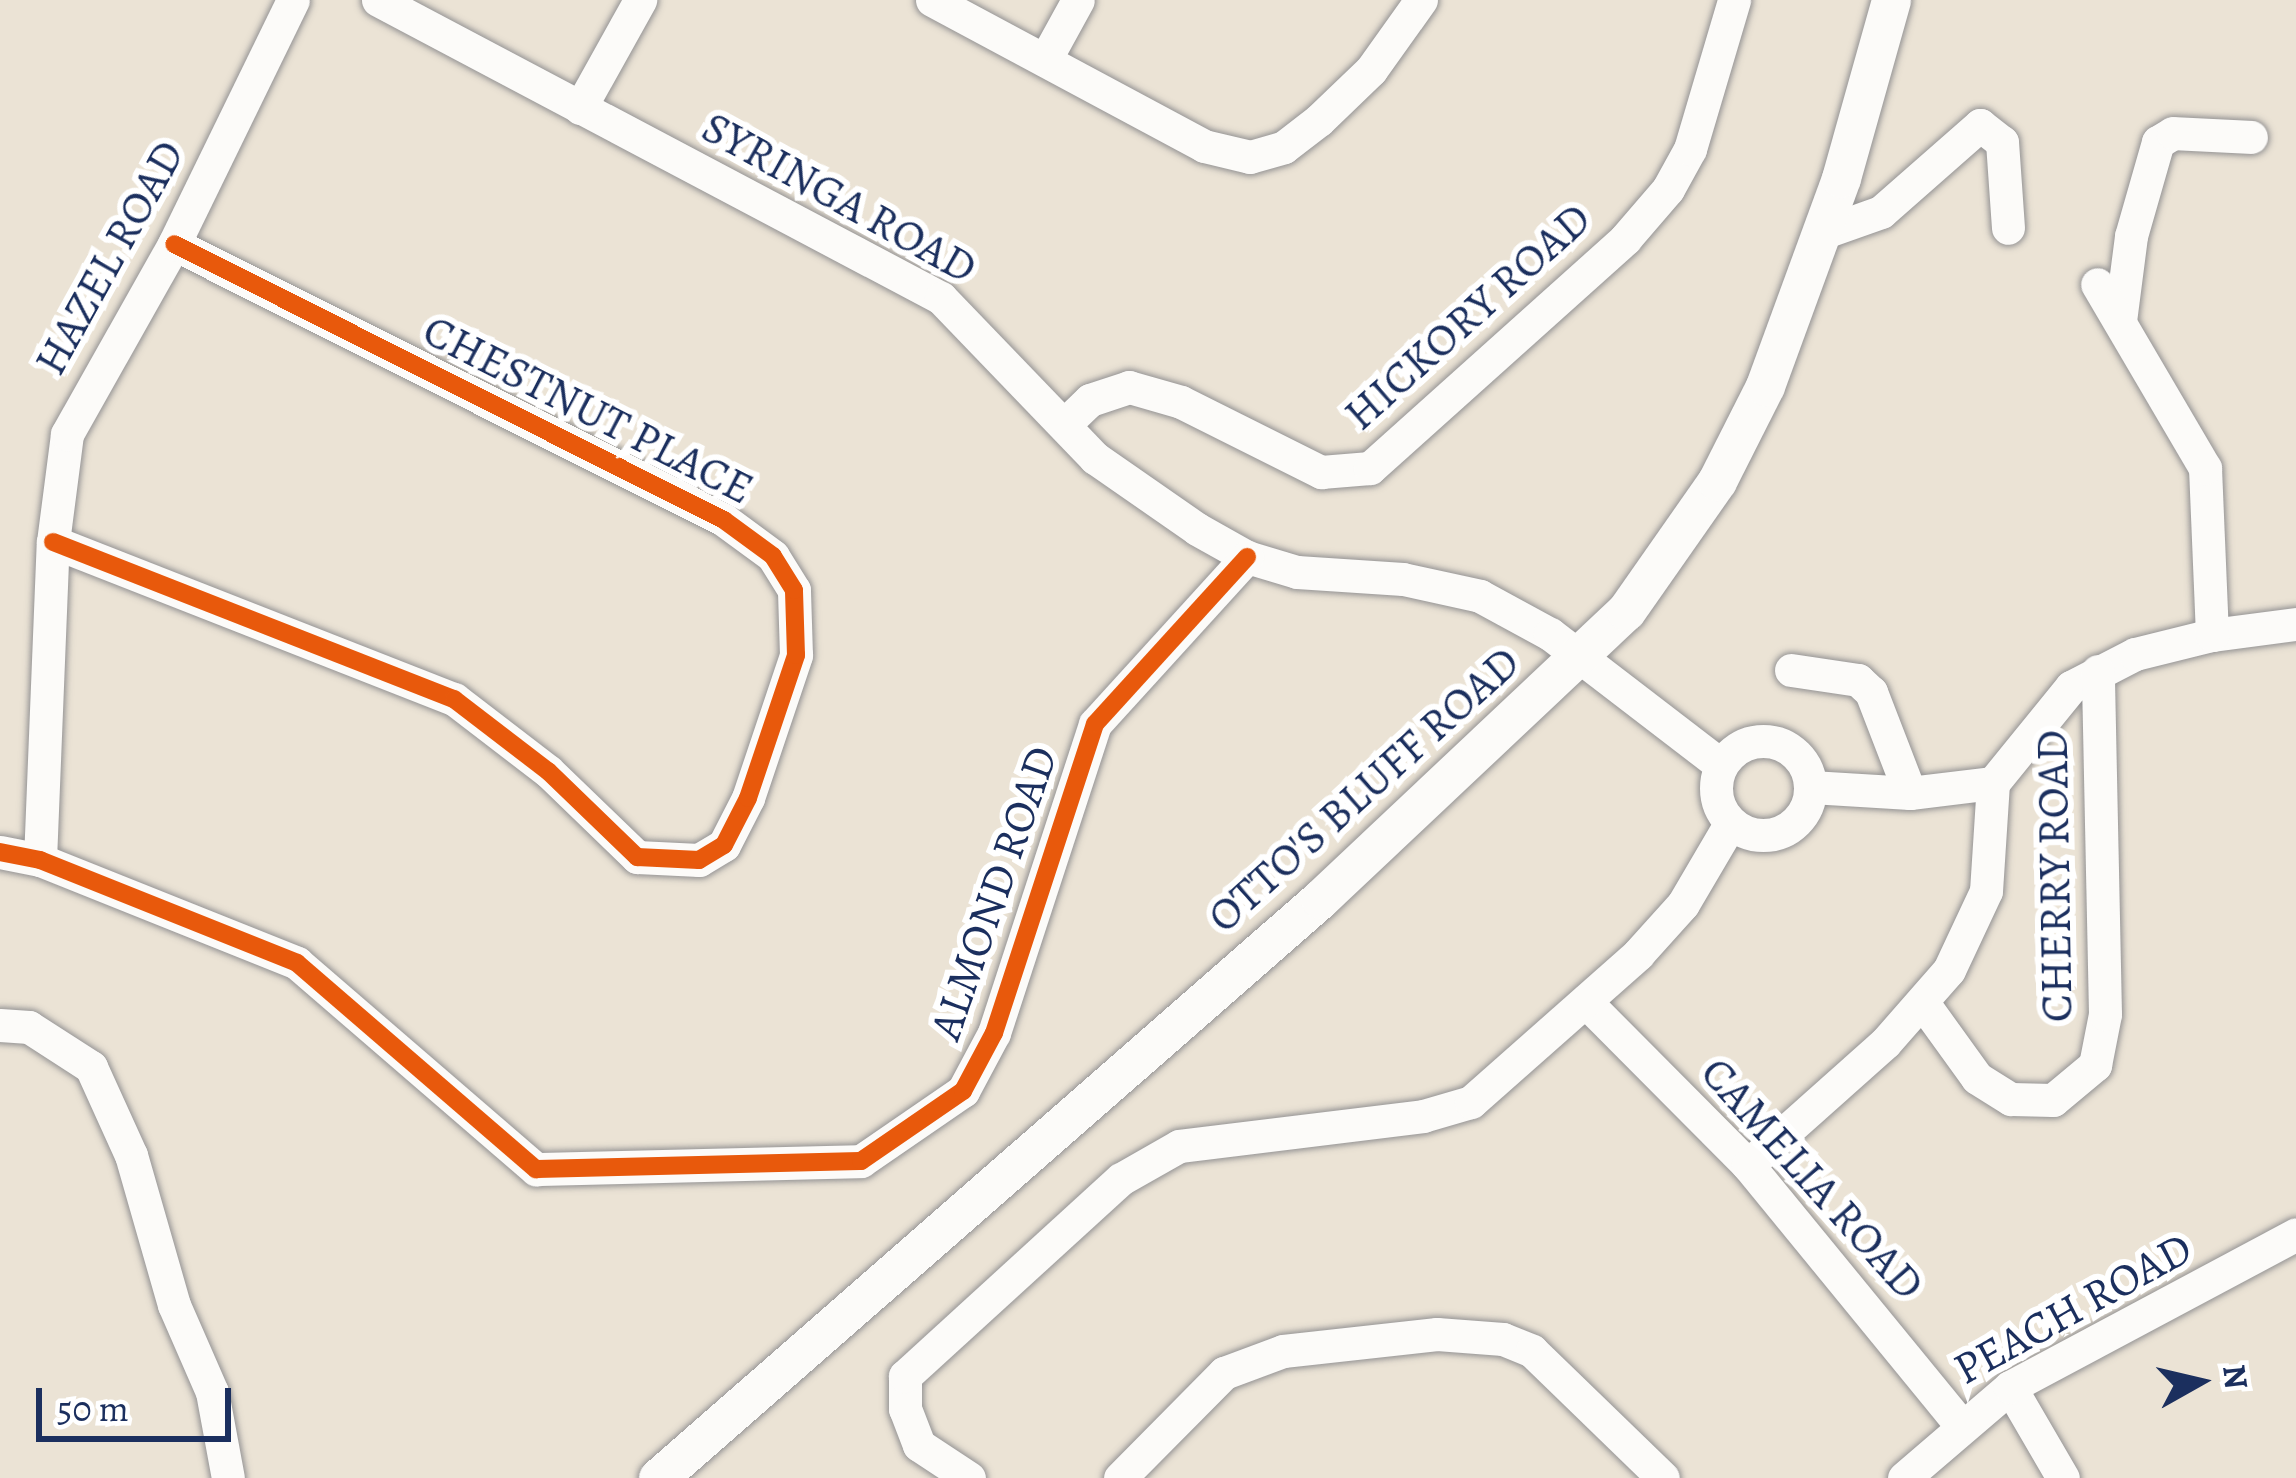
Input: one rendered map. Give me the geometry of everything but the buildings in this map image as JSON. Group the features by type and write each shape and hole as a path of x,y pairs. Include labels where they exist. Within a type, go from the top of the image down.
{"main road":[{"name":"OTTO'S BLUFF ROAD","path":"658,1478 1320,899 1626,611 1717,481 1765,386 1822,233 1892,0"}],"street":[{"name":"HAZEL ROAD","path":"40,860 53,542 67,434 174,244 293,0"},
{"name":"SYRINGA ROAD","path":"378,0 941,298 1133,492 1246,557 1298,572 1435,584 1480,596 1580,657 1721,765"},
{"path":"580,108 640,0"},
{"path":"932,0 1204,146 1265,155 1319,120 1371,70 1421,0"},
{"path":"1045,60 1078,0"},
{"name":"HICKORY ROAD","path":"1066,423 1090,400 1129,387 1181,402 1321,472 1370,468 1625,239 1668,189 1690,149 1734,0"},
{"path":"1822,233 1881,212 1981,125 2002,142 2008,228"},
{"path":"2120,321 2131,236 2158,142 2173,133 2251,137"},
{"name":"CHESTNUT PLACE","path":"53,542 454,699 548,771 637,857 699,860 724,845 748,798 796,655 794,590 773,556 724,520 174,244"},
{"path":"2097,284 2205,468 2212,634"},
{"name":"ALMOND ROAD","path":"0,852 40,860 297,963 536,1169 861,1161 963,1090 994,1034 1095,724 1202,615 1246,557"},
{"path":"1811,788 1910,794 1993,783 2056,699 2098,670 2212,634 2296,624"},
{"path":"1791,670 1858,680 1871,692 1910,794"},
{"name":"CHERRY ROAD","path":"1923,1003 1978,1078 2011,1099 2054,1100 2095,1065 2105,1014 2098,670"},
{"path":"1774,742 1800,758 1811,788 1790,828 1760,836 1730,824 1717,800 1721,765 1744,744 1774,742"},
{"name":"CHERRY ROAD","path":"1748,1165 1923,1003 1965,942 1986,891 1993,783"},
{"path":"969,1478 919,1445 904,1408 905,1376 1121,1179 1180,1146 1423,1116 1471,1102 1587,1003 1683,904 1730,824"},
{"name":"CAMELIA ROAD","path":"1587,1003 1748,1165 1960,1424"},
{"path":"0,1025 29,1027 91,1067 131,1155 174,1305 212,1392 228,1478"},
{"name":"PEACH ROAD","path":"1904,1478 1960,1424 2011,1387 2296,1234"},
{"path":"1120,1478 1203,1391 1251,1360 1437,1334 1503,1340 1532,1351 1663,1478"},
{"path":"2011,1387 2062,1478"}],"cycle path":[{"path":"53,542 454,699 548,771 637,857 699,860 724,845 748,798 796,655 794,590 773,556 724,520 174,244"},
{"path":"0,852 40,860 297,963 536,1169 861,1161 963,1091 994,1033 1095,724 1247,557"}]}
